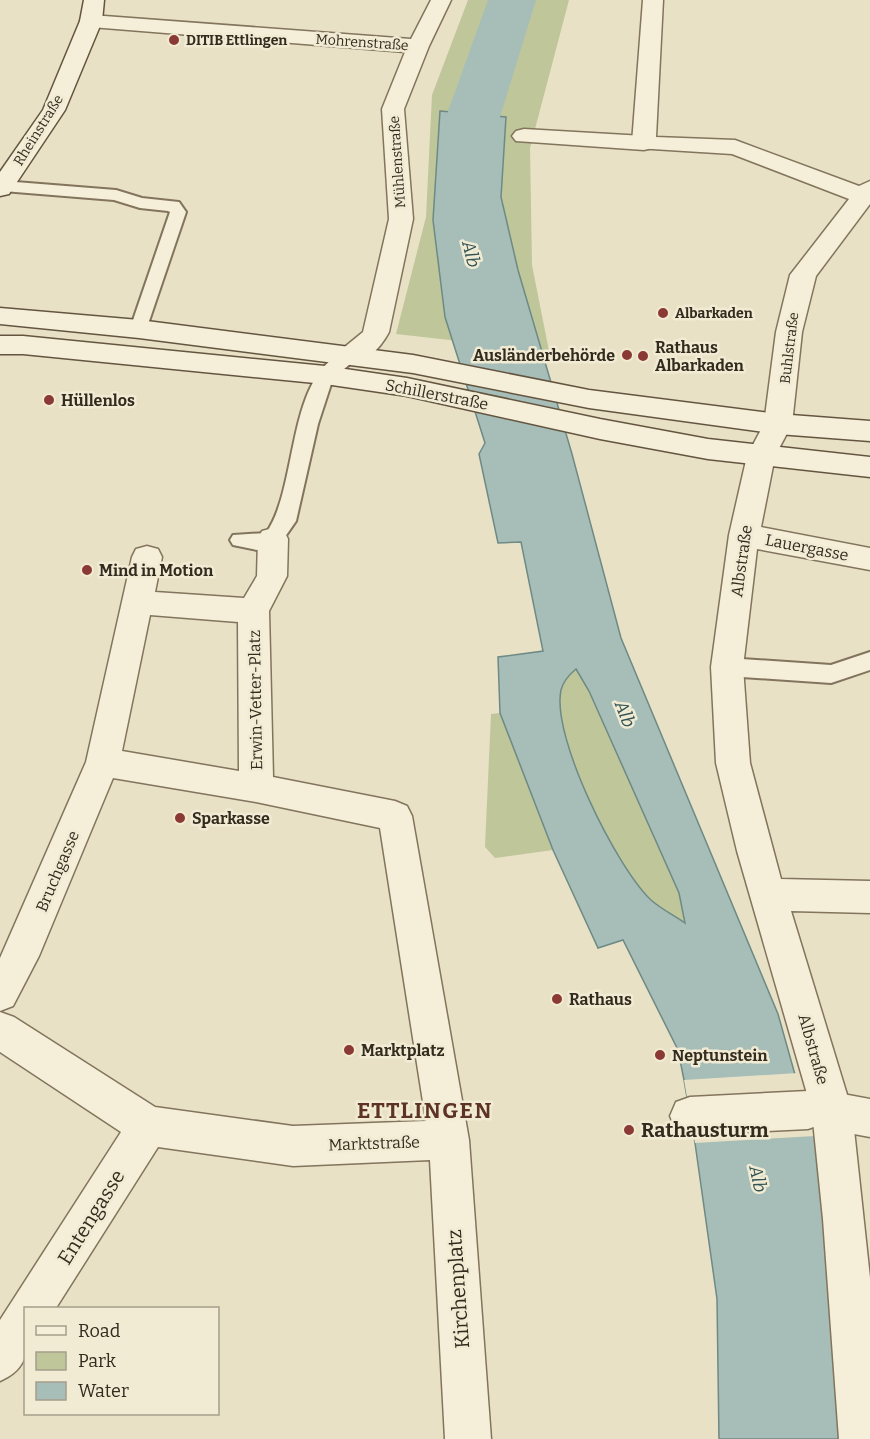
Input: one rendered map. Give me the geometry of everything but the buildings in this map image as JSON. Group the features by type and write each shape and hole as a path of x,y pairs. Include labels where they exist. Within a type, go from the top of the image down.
{"street":[{"name":"Mühlenstraße","path":"351,356 372,339 376,332 395,249 401,208 393,109 418,46 441,0"},
{"path":"644,142 653,0"},
{"name":"Mohrenstraße","path":"92,11 418,46"},
{"name":"Rheinstraße","path":"1,187 54,110 92,11"},
{"path":"524,136 735,147 866,192"},
{"name":"Buhlstraße","path":"761,456 777,424 784,386 789,332 803,275 866,192"},
{"name":"Schillerstraße","path":"0,316 139,329 351,356 455,384 600,429 708,449 870,467"},
{"name":"Schillerstraße","path":"0,345 23,345 325,375 407,387 455,384 777,424 870,431"},
{"name":"Albstraße","path":"761,456 744,535 727,668 733,763 755,851 836,1113 862,1439"},
{"name":"Lauergasse","path":"744,535 870,559"},
{"path":"137,602 253,611 272,576 273,539"},
{"path":"105,753 147,557"},
{"name":"Erwin-Vetter-Platz","path":"253,611 256,788"},
{"name":"Erwin-Vetter-Platz","path":"105,753 256,788 395,816 449,1140"},
{"name":"Bruchgasse","path":"0,994 21,956 105,753"},
{"path":"769,895 870,897"},
{"name":"Marktstraße","path":"0,1030 148,1125 292,1146 449,1140"},
{"path":"690,1116 836,1113"},
{"name":"Entengasse","path":"33,1307 148,1125"},
{"name":"Kirchenplatz","path":"449,1140 468,1439"},
{"path":"0,1359 24,1322"}],"lane":[{"path":"1,187 116,195 140,203 173,206 178,212 139,329"},
{"path":"240,540 257,542 273,539 286,522 308,424 325,375 351,356"},
{"path":"727,668 831,674 870,661"}],"green space":[{"path":"468,0 569,0 530,148 532,265 549,351 396,334 426,217 432,95"},
{"path":"576,668 589,691 679,893 686,924 652,901 638,885 605,833 590,802 566,739 561,712 562,687"},
{"path":"500,713 553,850 495,858 485,847 491,714"}],"water":[{"path":"440,111 506,117 501,197 518,270 572,454 621,638 778,1014 815,1136 829,1214 840,1439 719,1439 717,1299 695,1143 678,1050 623,940 598,948 553,850 500,713 498,657 543,651 521,542 498,543 479,454 485,443 445,317 433,220","holes":["576,669 589,691 679,893 685,923 651,900 637,884 605,832 576,769 566,738 561,711 561,690 567,678"]}],"pier":[{"path":"798,1073 815,1136 695,1143 684,1080"}],"waterway":[{"name":"Alb","path":"465,219 465,171 473,117 512,0"}],"place":[{"name":"DITIB Ettlingen","path":"174,40"},
{"name":"Albarkaden","path":"663,313"},
{"name":"Ausländerbehörde","path":"627,355"},
{"name":"Rathaus Albarkaden","path":"643,356"},
{"name":"Hüllenlos","path":"49,400"},
{"name":"Mind in Motion","path":"87,570"},
{"name":"Sparkasse","path":"180,818"},
{"name":"Rathaus","path":"557,999"},
{"name":"Marktplatz","path":"349,1050"},
{"name":"Neptunstein","path":"660,1055"},
{"name":"Rathausturm","path":"629,1130"}],"district":[{"name":"ETTLINGEN","path":"425,1110"}]}
